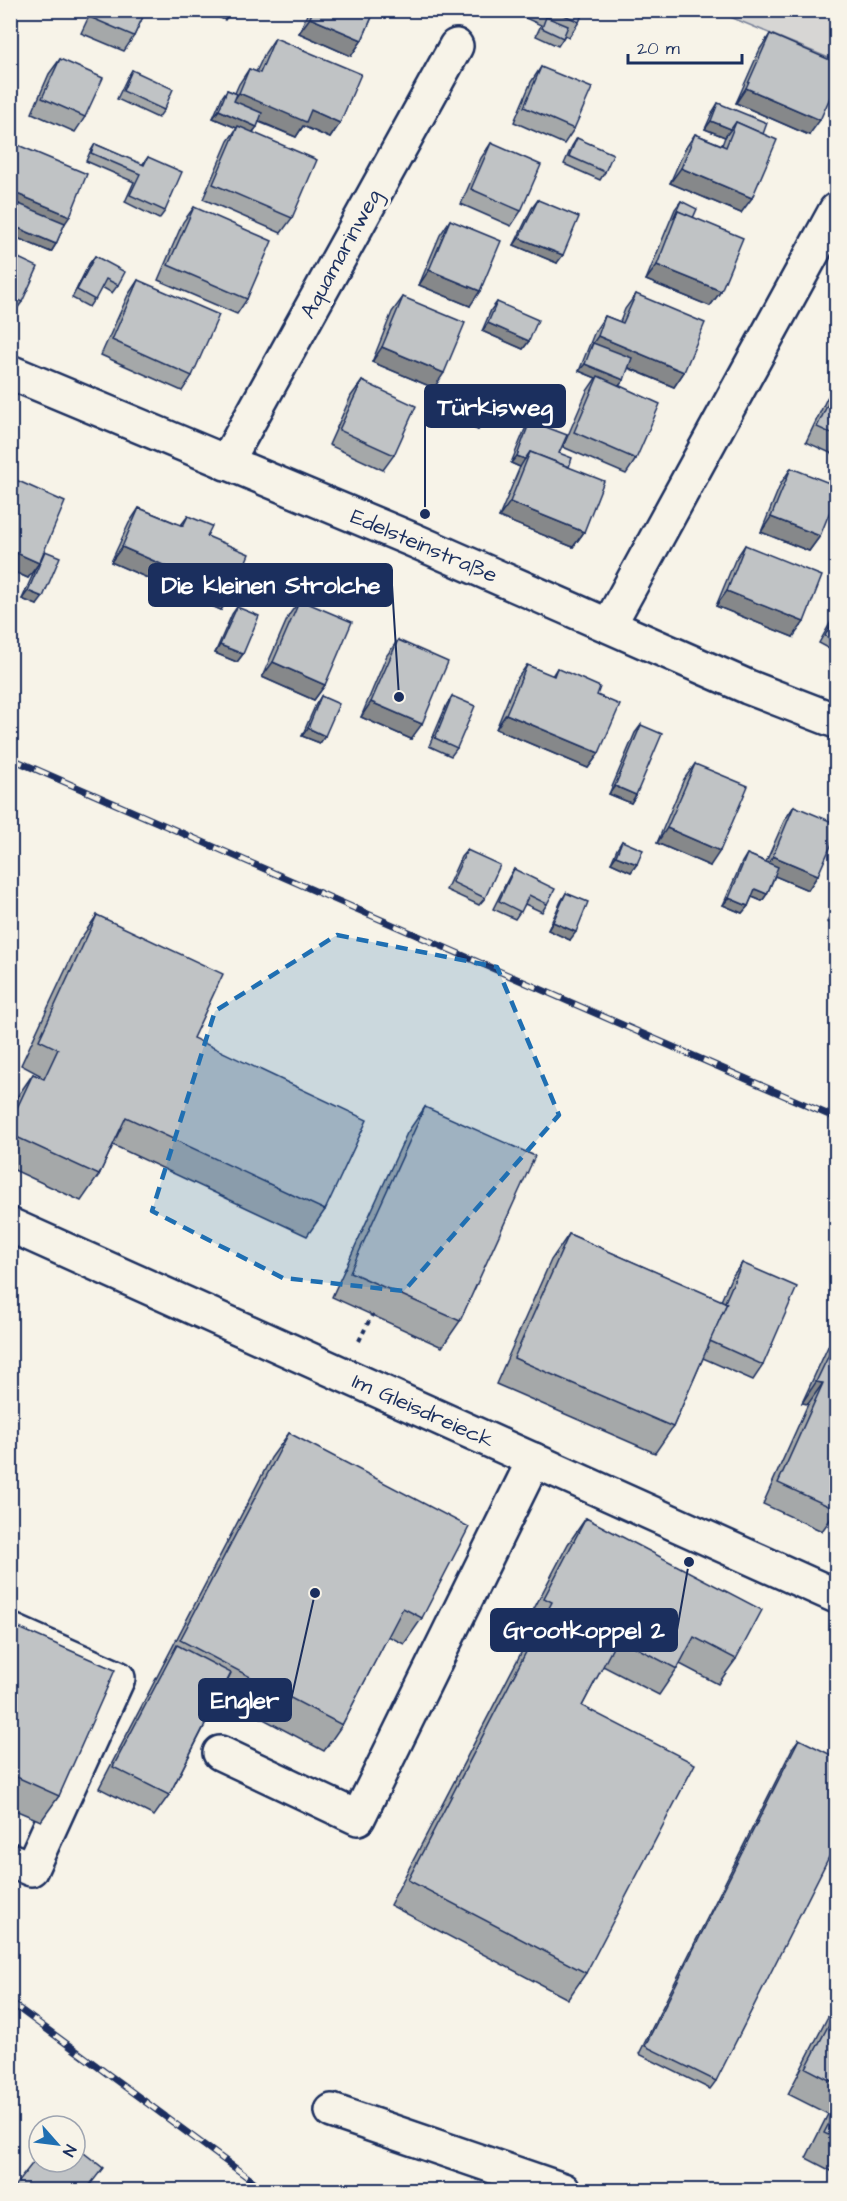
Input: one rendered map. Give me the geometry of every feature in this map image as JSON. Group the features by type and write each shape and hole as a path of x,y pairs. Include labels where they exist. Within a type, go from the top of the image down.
{"street":[{"name":"Aquamarinweg","path":"226,463 456,46"},
{"path":"609,625 836,210"},
{"name":"Edelsteinstraße","path":"10,372 413,540 748,687 837,721"},
{"name":"Im Gleisdreieck","path":"10,1225 837,1596"},
{"path":"220,1753 358,1818 534,1460"},
{"path":"10,1630 118,1678 31,1869 10,1860"},
{"path":"332,2111 563,2190"}],"highlighted area":[{"path":"337,935 497,967 559,1115 404,1291 283,1278 152,1211 215,1011"}],"shaded area":[{"path":"716,11 836,11 836,61"}],"building":[{"path":"95,10 146,10 134,36 92,18"},
{"path":"313,10 375,10 362,40 310,18"},
{"path":"554,10 584,10 579,22"},
{"path":"546,17 568,26 563,38 542,28"},
{"path":"770,34 837,63 837,82 820,120 746,88"},
{"path":"275,38 361,74 340,123 311,110 306,122 239,93 249,69 260,73"},
{"path":"60,59 103,78 85,117 42,98"},
{"path":"541,67 592,88 574,129 524,107"},
{"path":"132,70 173,89 164,110 123,91"},
{"path":"227,90 237,94 234,101 262,113 257,127 219,110"},
{"path":"718,103 767,123 763,134 736,122 731,129 711,121"},
{"path":"736,122 777,140 752,198 681,168 695,134 726,147"},
{"path":"238,126 317,160 292,218 213,184"},
{"path":"577,138 613,154 605,172 569,156"},
{"path":"13,143 87,174 70,216 10,191 10,148"},
{"path":"491,143 541,165 521,211 471,189"},
{"path":"95,144 144,165 148,157 182,172 165,211 130,195 140,174 91,153"},
{"path":"538,200 579,217 563,255 519,238"},
{"path":"681,201 697,209 693,218 678,211 673,219"},
{"path":"19,204 65,223 56,244 11,225"},
{"path":"194,207 272,241 247,299 168,265"},
{"path":"678,211 743,238 721,291 657,265"},
{"path":"450,220 501,241 480,291 429,270"},
{"path":"10,254 38,267 22,302 10,296"},
{"path":"95,256 125,272 118,285 106,279 95,300 77,290"},
{"path":"138,280 219,315 192,376 112,340"},
{"path":"636,294 705,323 684,372 598,336 605,316 623,323"},
{"path":"403,297 465,323 444,373 382,347"},
{"path":"497,302 538,320 529,341 488,323"},
{"path":"593,343 632,358 624,380 585,364"},
{"path":"598,376 660,404 636,459 574,432"},
{"path":"362,381 416,406 394,455 339,430"},
{"path":"837,385 837,436 817,427"},
{"path":"530,421 567,435 559,453 572,458 569,467 530,452 525,459 517,456"},
{"path":"530,452 604,481 584,532 510,502"},
{"path":"791,468 837,486 837,494 820,536 771,517"},
{"path":"14,479 65,502 39,563 10,550 10,486"},
{"path":"139,508 183,526 188,516 212,526 207,536 249,554 232,595 122,547"},
{"path":"745,545 822,576 804,622 727,591"},
{"path":"45,551 60,557 43,597 28,591"},
{"path":"300,600 352,622 325,685 273,662"},
{"path":"237,607 259,616 243,654 220,645"},
{"path":"837,614 837,641 825,636"},
{"path":"398,640 448,662 422,724 371,702"},
{"path":"527,665 554,676 557,668 600,687 597,695 620,705 599,753 506,714"},
{"path":"321,696 339,704 325,736 308,728"},
{"path":"452,696 475,706 457,748 435,738"},
{"path":"641,725 662,734 636,795 615,786"},
{"path":"695,764 748,786 720,851 667,828"},
{"path":"794,806 837,824 837,832 818,875 773,856"},
{"path":"622,841 643,850 637,864 616,856"},
{"path":"467,850 500,865 485,898 452,882"},
{"path":"747,854 778,867 767,894 755,889 748,906 729,898"},
{"path":"514,869 555,889 547,904 529,895 521,912 499,901"},
{"path":"566,893 588,902 576,932 553,922"},
{"path":"97,915 223,974 193,1038 367,1120 325,1210 126,1117 99,1175 10,1134 10,1123 33,1074 44,1079 58,1049 39,1040"},
{"path":"425,1107 535,1156 460,1321 350,1272"},
{"path":"569,1234 727,1303 673,1427 514,1358"},
{"path":"742,1263 797,1287 763,1365 710,1341"},
{"path":"837,1338 837,1510 778,1483 823,1383 816,1382"},
{"path":"289,1433 469,1527 422,1618 403,1608 342,1725 180,1640"},
{"path":"586,1518 762,1610 736,1659 694,1637 677,1669 618,1638 582,1706 695,1764 586,1973 408,1880 552,1602 544,1598"},
{"path":"10,1624 115,1670 59,1796 10,1774"},
{"path":"177,1645 231,1673 169,1795 113,1767"},
{"path":"799,1739 837,1758 837,1841 716,2081 645,2046"},
{"path":"837,2009 837,2084 806,2068"},
{"path":"837,2108 837,2139 824,2133"},
{"path":"87,2155 103,2168 86,2190 16,2190 13,2188 27,2170 27,2174 87,2174"}],"railway":[{"path":"10,758 836,1118"},
{"path":"10,2002 265,2190"}],"place":[{"name":"Türkisweg","path":"425,514"},
{"name":"Die kleinen Strolche","path":"399,697"},
{"name":"Grootkoppel 2","path":"689,1562"},
{"name":"Engler","path":"315,1593"}]}
